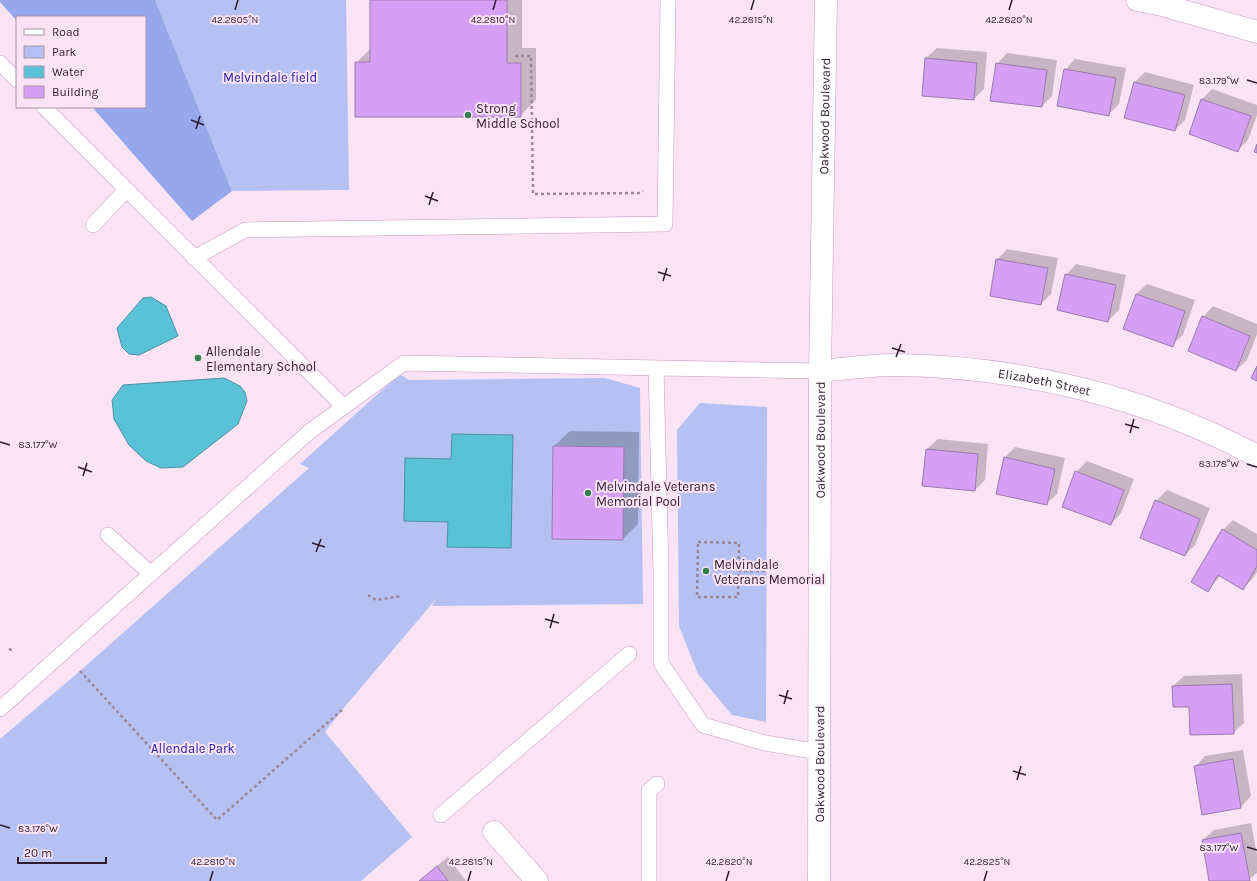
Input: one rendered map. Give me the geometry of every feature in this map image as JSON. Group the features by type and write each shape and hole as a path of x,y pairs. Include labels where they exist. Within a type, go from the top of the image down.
{"main road":[{"name":"Oakwood Boulevard","path":"819,881 820,371 826,0"},
{"path":"1137,0 1162,5 1257,32"},
{"name":"Elizabeth Street","path":"820,371 891,365 962,367 1028,376 1106,394 1172,417 1236,444 1257,456"},
{"path":"494,832 537,881"}],"lane":[{"path":"194,258 244,230 665,224 668,0"},
{"path":"0,63 16,79"},
{"path":"45,108 344,407"},
{"path":"93,225 126,190"},
{"path":"0,709 309,432 404,363 820,371"},
{"path":"656,368 661,571 661,664 703,725 766,743 819,752"},
{"path":"108,535 151,574"},
{"path":"441,815 629,654"},
{"path":"649,881 649,791 657,784"}],"path":[{"path":"515,56 531,56 533,194 639,193 648,188"},
{"path":"698,542 738,543 738,571 738,597 697,597 698,542"},
{"path":"738,571 766,571"},
{"path":"368,595 376,600 402,596"},
{"path":"9,649 14,651"},
{"path":"80,671 217,820 342,710"}],"green space":[{"name":"Melvindale field","path":"155,0 346,0 349,190 232,191"},
{"name":"Allendale Park","path":"400,374 409,380 605,378 640,388 643,604 432,606 436,599 325,732 412,837 361,881 0,881 0,739 80,671 309,468 300,464"},
{"path":"700,403 767,407 766,722 732,715 698,674 679,626 677,430"}],"shaded area":[{"path":"0,0 155,0 232,191 192,221 93,108 146,108 146,16 16,16 16,20 0,2"}],"water":[{"path":"151,297 166,306 178,336 139,355 129,354 122,347 117,328 143,298"},
{"path":"224,378 240,386 245,392 247,401 238,424 183,467 161,468 146,461 129,445 114,419 112,400 123,385"},
{"path":"452,434 513,435 511,548 447,547 448,522 404,521 405,458 451,459"}],"building":[{"name":"Strong Middle School","path":"370,0 507,0 507,63 521,63 521,117 355,117 355,62 370,62"},
{"path":"925,58 977,63 974,100 922,96"},
{"path":"996,63 1047,70 1042,107 990,101"},
{"path":"1064,69 1116,78 1109,116 1057,106"},
{"path":"1134,82 1185,95 1175,131 1124,118"},
{"path":"1201,99 1251,116 1238,152 1189,134"},
{"path":"1257,144 1257,153 1254,152"},
{"path":"996,259 1048,268 1041,305 990,296"},
{"path":"1065,274 1116,285 1108,322 1057,310"},
{"path":"1136,294 1185,311 1173,347 1123,329"},
{"path":"1202,316 1250,336 1236,371 1188,351"},
{"path":"1257,366 1257,381 1251,378"},
{"name":"Melvindale Veterans Memorial Pool","path":"553,446 624,447 623,540 552,539"},
{"path":"926,449 978,454 975,491 922,486"},
{"path":"1004,457 1055,469 1047,505 996,494"},
{"path":"1075,471 1124,490 1111,525 1062,507"},
{"path":"1155,500 1200,519 1185,556 1140,538"},
{"path":"1222,529 1257,550 1257,566 1243,590 1218,575 1208,592 1191,582"},
{"path":"1232,684 1234,734 1190,735 1189,707 1173,707 1172,686"},
{"path":"1233,759 1241,808 1202,815 1194,766"},
{"path":"1241,833 1250,881 1209,881 1202,840"},
{"path":"437,866 448,881 419,881"}],"place":[{"name":"Strong Middle School","path":"468,115"},
{"name":"Allendale Elementary School","path":"198,358"},
{"name":"Melvindale Veterans Memorial Pool","path":"588,493"},
{"name":"Melvindale Veterans Memorial","path":"706,571"}]}
